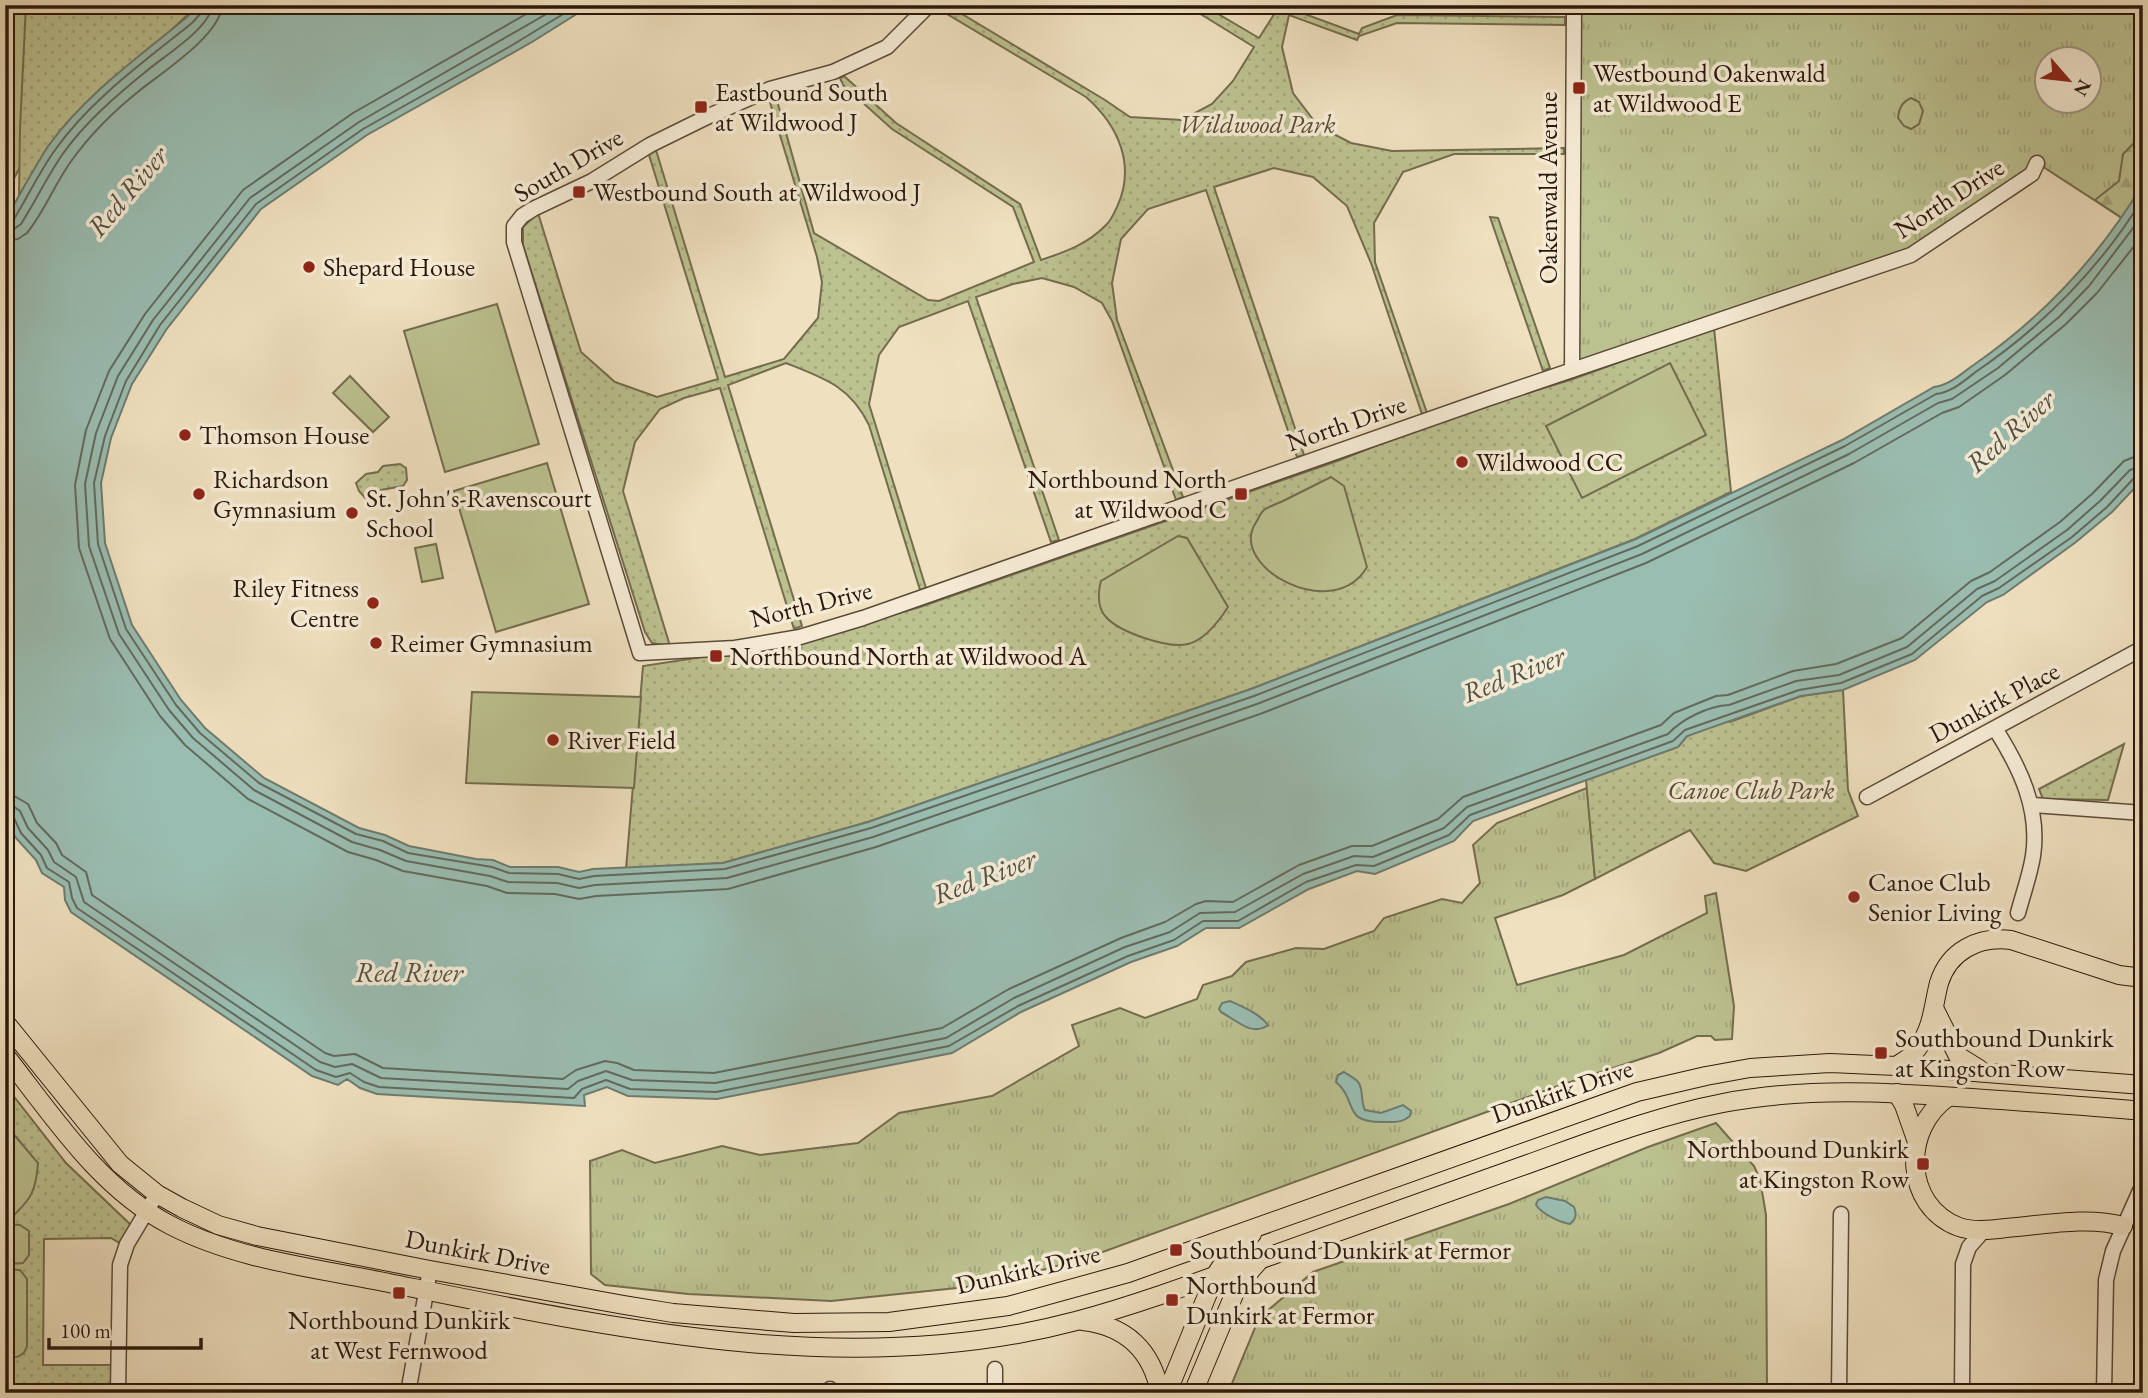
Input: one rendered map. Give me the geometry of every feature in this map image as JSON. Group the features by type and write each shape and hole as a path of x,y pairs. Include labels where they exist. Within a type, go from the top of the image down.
{"main road":[{"path":"1896,1066 1919,1048 1935,1010 1940,981 1953,958 1967,947 1986,940 2011,940 2119,975 2143,978"},
{"path":"1935,1010 1958,1056 1969,1065 1989,1073"},
{"name":"Dunkirk Drive","path":"5,1022 120,1164 158,1194 218,1225 430,1270 661,1311 804,1323 889,1322 1008,1306 1128,1273 1637,1092 1706,1076 1775,1066 1830,1063 2143,1086"},
{"name":"Dunkirk Drive","path":"5,1055 81,1151 107,1179 146,1211 209,1243 248,1254 427,1290 670,1335 802,1347 907,1346 1014,1334 1076,1321 1215,1276 1656,1119 1723,1103 1827,1091 1897,1093 2143,1111"},
{"path":"1897,1093 1917,1142"},
{"path":"1948,1097 1934,1109 1917,1142 1914,1166 1925,1201 1938,1216 1962,1228 1984,1230 2096,1222 2123,1226"},
{"path":"1167,1393 1215,1276 1231,1251 1266,1223"},
{"path":"1194,1393 1238,1285 1261,1259"},
{"path":"1076,1321 1102,1323 1130,1338 1151,1361 1160,1393"},
{"path":"802,1347 804,1323"}],"street":[{"name":"South Drive","path":"640,653 514,242 514,226 522,216 533,209 593,180 650,145 709,116 769,89 833,72 887,47 929,5"},
{"name":"Oakenwald Avenue","path":"1572,370 1574,5"},
{"name":"North Drive","path":"640,653 735,648 800,637 863,618 1572,370 1911,255 2032,174 2037,163"},
{"name":"Dunkirk Place","path":"1867,797 1996,730 2143,648"},
{"path":"1996,730 2013,756 2033,805 2033,855 2018,913"},
{"path":"2033,805 2143,813"},
{"path":"2104,1393 2106,1280 2113,1251 2143,1184"},
{"path":"118,1393 120,1265 127,1244 158,1194"},
{"path":"1839,1393 1841,1214"},
{"path":"1962,1393 1963,1264 1969,1247 1984,1230"},
{"path":"408,1393 430,1270"},
{"path":"995,1369 995,1393"}],"green space":[{"path":"5,5 156,5 40,130 5,195"},
{"path":"26,5 198,5 49,145 19,196 20,128"},
{"name":"Wildwood Park","path":"947,5 1130,117 1182,120 1212,104 1233,81 1254,47 1186,5 1203,5 1259,38 1280,5 1293,5 1291,9 1359,34 1362,28 1397,15 1565,17 1565,25 1397,23 1359,36 1357,40 1289,15 1282,47 1293,93 1318,126 1351,143 1392,151 1564,148 1564,154 1454,154 1403,172 1374,223 1375,262 1427,413 1422,414 1371,263 1347,206 1313,177 1274,168 1214,187 1304,455 1297,457 1206,190 1148,209 1121,239 1112,283 1117,320 1183,497 1176,500 1112,321 1102,303 1074,287 1042,278 1013,284 976,297 1059,540 1051,542 968,301 899,327 879,355 869,404 926,588 920,590 869,425 853,401 835,385 786,363 728,385 802,626 794,629 720,388 684,398 660,409 635,442 623,491 670,646 652,643 645,632 523,245 523,227 538,213 581,352 615,382 657,397 718,379 649,155 656,150 725,377 784,359 818,318 822,282 817,257 769,99 776,97 814,233 928,300 939,301 1034,262 1013,207 892,129 843,85 840,78 844,76 896,123 1020,204 1041,260 1084,242 1109,221 1122,192 1124,162 1115,134 1098,108 1086,97 937,8"},
{"path":"1581,5 2143,5 2143,184 2122,218 2037,163 1911,255 1579,361"},
{"path":"1911,98 1919,102 1923,111 1919,124 1911,129 1904,126 1898,118 1901,106"},
{"path":"2143,117 2143,184 2122,218 2095,200 2119,181 2123,154 2137,140 2138,124"},
{"path":"1490,217 1498,218 1550,368 1543,371"},
{"path":"497,304 539,444 445,472 404,331"},
{"path":"1714,328 1731,492 1635,539 1251,689 868,822 723,863 626,869 643,666 793,643 920,607 1340,460 1445,418 1570,380"},
{"path":"1670,363 1706,435 1582,498 1546,426"},
{"path":"350,376 389,417 373,432 333,393"},
{"path":"547,463 589,604 496,632 454,491"},
{"path":"400,464 406,468 407,480 403,486 381,490 366,499 359,491 356,483 366,474 378,472 383,466"},
{"path":"1331,477 1344,486 1367,567 1352,583 1332,591 1310,590 1289,583 1270,572 1257,557 1251,541 1255,524 1264,510"},
{"path":"1178,536 1187,538 1228,607 1216,624 1194,642 1179,645 1144,638 1112,623 1101,609 1101,581"},
{"path":"436,544 443,578 422,582 415,548"},
{"name":"Canoe Club Park","path":"1843,690 1848,790 1858,816 1746,871 1714,863 1690,830 1595,879 1586,780 1678,747 1687,736 1725,721 1730,722 1801,696"},
{"name":"River Field","path":"472,692 641,697 634,788 466,783"},
{"path":"2124,744 2108,800 2043,799 2039,789"},
{"path":"1587,788 1595,879 1563,895 1495,918 1517,985 1624,955 1707,913 1705,896 1716,893 1734,1006 1732,1039 1715,1040 1711,1036 1697,1036 1659,1053 1558,1086 1100,1253 1073,1252 1065,1264 986,1285 831,1301 688,1294 605,1285 591,1274 590,1161 622,1150 655,1163 722,1146 760,1155 858,1143 899,1113 992,1096 1079,1046 1072,1025 1120,1008 1145,1018 1197,999 1203,985 1232,976 1246,962 1296,948 1324,949 1374,931 1384,918 1442,899 1462,903 1480,883 1473,845 1497,823"},
{"path":"5,1085 66,1163 133,1227 123,1245 111,1238 44,1239 43,1365 115,1365 115,1393 5,1393"},
{"path":"1716,1123 1754,1166 1760,1179 1766,1215 1767,1393 1228,1393 1259,1318 1313,1272 1509,1204 1648,1147"},
{"path":"5,1124 38,1163 31,1194 10,1219 5,1219"},
{"path":"5,1224 20,1225 29,1231 29,1255 23,1263 5,1264"},
{"path":"5,1269 20,1270 27,1279 27,1346 22,1355 9,1358 5,1358"}],"water":[{"name":"Red River","path":"198,5 591,5 532,42 367,135 261,209 166,330 132,384 111,438 101,483 105,543 132,625 181,700 205,728 264,778 359,828 385,835 409,846 493,860 510,867 558,867 579,872 593,869 723,863 868,822 1251,689 1636,539 1842,440 1934,387 1951,381 2000,346 2047,305 2089,260 2143,184 2143,479 2112,512 2076,542 2003,595 1987,602 1915,660 1843,690 1801,696 1687,736 1678,747 1473,821 1454,841 1375,874 1357,871 1309,889 1239,928 1206,928 1177,946 1131,962 1021,1012 952,1053 717,1099 628,1096 607,1087 584,1095 585,1106 377,1094 360,1088 347,1079 338,1085 312,1076 71,912 65,900 64,887 42,873 36,860 15,837 5,814 5,220 43,154 64,126 97,92"},
{"path":"1230,1001 1256,1014 1268,1025 1256,1029 1238,1023 1219,1009 1222,1003"},
{"path":"1344,1072 1360,1085 1365,1110 1381,1113 1403,1105 1411,1111 1410,1116 1395,1122 1371,1121 1356,1115 1336,1082 1338,1075"},
{"path":"1546,1197 1565,1201 1574,1207 1575,1217 1570,1224 1546,1214 1536,1205 1538,1200"}],"place":[{"name":"Westbound Oakenwald at Wildwood E","path":"1579,88"},
{"name":"Eastbound South at Wildwood J","path":"701,107"},
{"name":"Westbound South at Wildwood J","path":"579,192"},
{"name":"Shepard House","path":"309,267"},
{"name":"Thomson House","path":"185,435"},
{"name":"Wildwood CC","path":"1462,462"},
{"name":"Richardson Gymnasium","path":"199,494"},
{"name":"Northbound North at Wildwood C","path":"1241,494"},
{"name":"St. John's-Ravenscourt School","path":"352,513"},
{"name":"Riley Fitness Centre","path":"373,603"},
{"name":"Reimer Gymnasium","path":"376,643"},
{"name":"Northbound North at Wildwood A","path":"716,656"},
{"name":"River Field","path":"553,740"},
{"name":"Canoe Club Senior Living","path":"1854,897"},
{"name":"Southbound Dunkirk at Kingston Row","path":"1881,1053"},
{"name":"Northbound Dunkirk at Kingston Row","path":"1923,1164"},
{"name":"Southbound Dunkirk at Fermor","path":"1176,1250"},
{"name":"Northbound Dunkirk at West Fernwood","path":"399,1293"},
{"name":"Northbound Dunkirk at Fermor","path":"1172,1300"}]}
